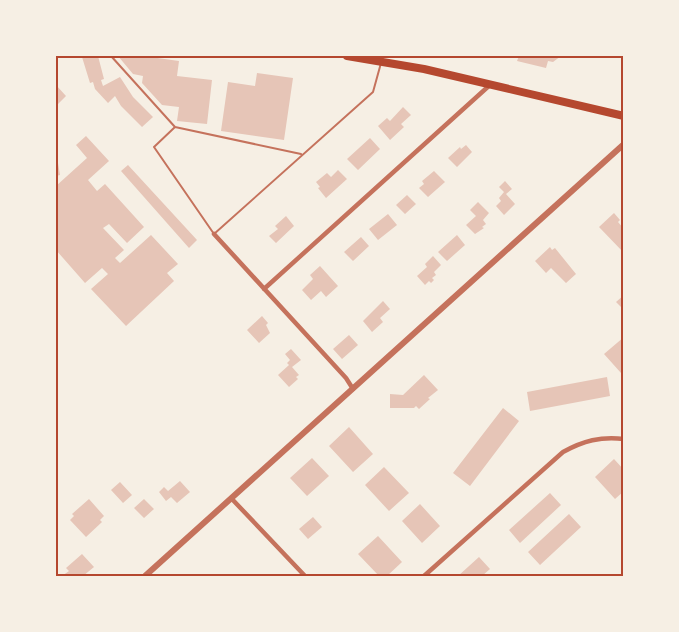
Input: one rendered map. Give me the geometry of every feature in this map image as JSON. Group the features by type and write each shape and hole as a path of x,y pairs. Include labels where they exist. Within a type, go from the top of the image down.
{"highway":[{"path":"353,56 491,84 624,116"}],"street":[{"path":"264,289 491,84"},
{"path":"145,576 624,144"},
{"path":"214,234 346,378 352,389"},
{"path":"424,576 563,452 597,438 624,439"},
{"path":"231,498 304,576"}],"lane":[{"path":"111,56 175,127 303,154"},
{"path":"175,127 154,147 214,234 373,92 381,61"}],"building":[{"path":"98,56 104,79 101,80 103,86 120,77 133,97 153,117 142,127 121,106 115,96 108,103 95,89 93,82 90,83 82,57"},
{"path":"118,56 143,56 179,61 177,76 212,80 207,124 177,121 179,107 162,105 142,83 143,76 133,74"},
{"path":"519,56 561,56 553,62 548,61 546,68 517,61"},
{"path":"257,73 293,78 284,140 221,131 228,82 255,86"},
{"path":"56,85 66,96 56,106"},
{"path":"403,107 411,115 401,124 404,127 390,140 378,126 387,118 390,121"},
{"path":"86,136 109,161 88,180 97,191 105,184 144,227 127,243 109,224 103,228 124,250 115,258 120,263 151,235 178,264 167,273 174,281 126,326 91,289 108,274 102,268 85,283 56,250 56,186 87,158 76,145"},
{"path":"370,138 380,149 358,170 347,159"},
{"path":"466,145 472,152 457,167 448,158 460,147 461,149"},
{"path":"58,163 60,175 56,176 56,164"},
{"path":"128,165 197,240 189,248 121,171"},
{"path":"338,170 347,179 326,198 316,182 327,173 331,177"},
{"path":"434,171 445,182 428,197 419,188 424,184 422,181"},
{"path":"505,181 512,189 506,194 515,204 504,215 496,206 501,201 499,198 504,192 499,187"},
{"path":"407,195 416,204 405,214 396,205"},
{"path":"478,202 489,213 483,220 486,224 482,227 484,228 475,234 466,225 476,216 470,210"},
{"path":"614,213 624,229 624,253 599,227"},
{"path":"388,214 397,225 378,240 369,229"},
{"path":"286,216 294,226 276,243 269,236 278,229 275,226"},
{"path":"457,235 465,245 447,261 438,252"},
{"path":"361,237 369,246 353,261 344,252"},
{"path":"550,247 552,250 555,248 576,274 566,283 551,268 546,273 535,261"},
{"path":"433,256 441,265 434,272 436,275 432,278 434,280 425,285 417,276 427,267 425,264"},
{"path":"320,266 338,286 326,297 321,291 311,300 302,290 313,279 310,275"},
{"path":"624,295 624,310 616,302"},
{"path":"383,301 390,309 380,318 383,322 372,332 363,321"},
{"path":"262,316 268,323 266,325 270,333 259,343 247,330"},
{"path":"349,335 358,345 342,359 333,349"},
{"path":"624,337 624,370 621,373 604,354"},
{"path":"291,349 301,360 292,367 299,375 289,387 278,375 289,365 287,363 290,360 285,354"},
{"path":"424,375 438,390 428,398 430,399 419,409 416,406 414,408 390,408 390,394 403,395"},
{"path":"607,377 610,396 530,411 527,392"},
{"path":"503,408 519,421 470,486 453,473"},
{"path":"349,427 373,454 353,472 329,446"},
{"path":"312,458 329,476 307,496 290,478"},
{"path":"614,459 624,470 624,491 615,499 595,477"},
{"path":"384,467 409,493 389,511 365,485"},
{"path":"180,481 190,492 177,503 171,497 166,501 159,492 164,487 168,491"},
{"path":"120,482 132,495 123,503 111,490"},
{"path":"550,493 561,505 520,543 509,530"},
{"path":"89,499 104,516 100,520 102,522 86,537 70,520 74,516 72,514"},
{"path":"144,499 154,509 144,518 134,508"},
{"path":"420,504 440,526 422,543 402,521"},
{"path":"569,514 581,527 540,565 528,552"},
{"path":"313,517 322,527 308,539 299,529"},
{"path":"378,536 402,562 387,576 379,576 358,554"},
{"path":"82,554 94,567 83,576 62,576 69,571 66,568"},
{"path":"479,557 490,569 482,576 458,576"}]}
